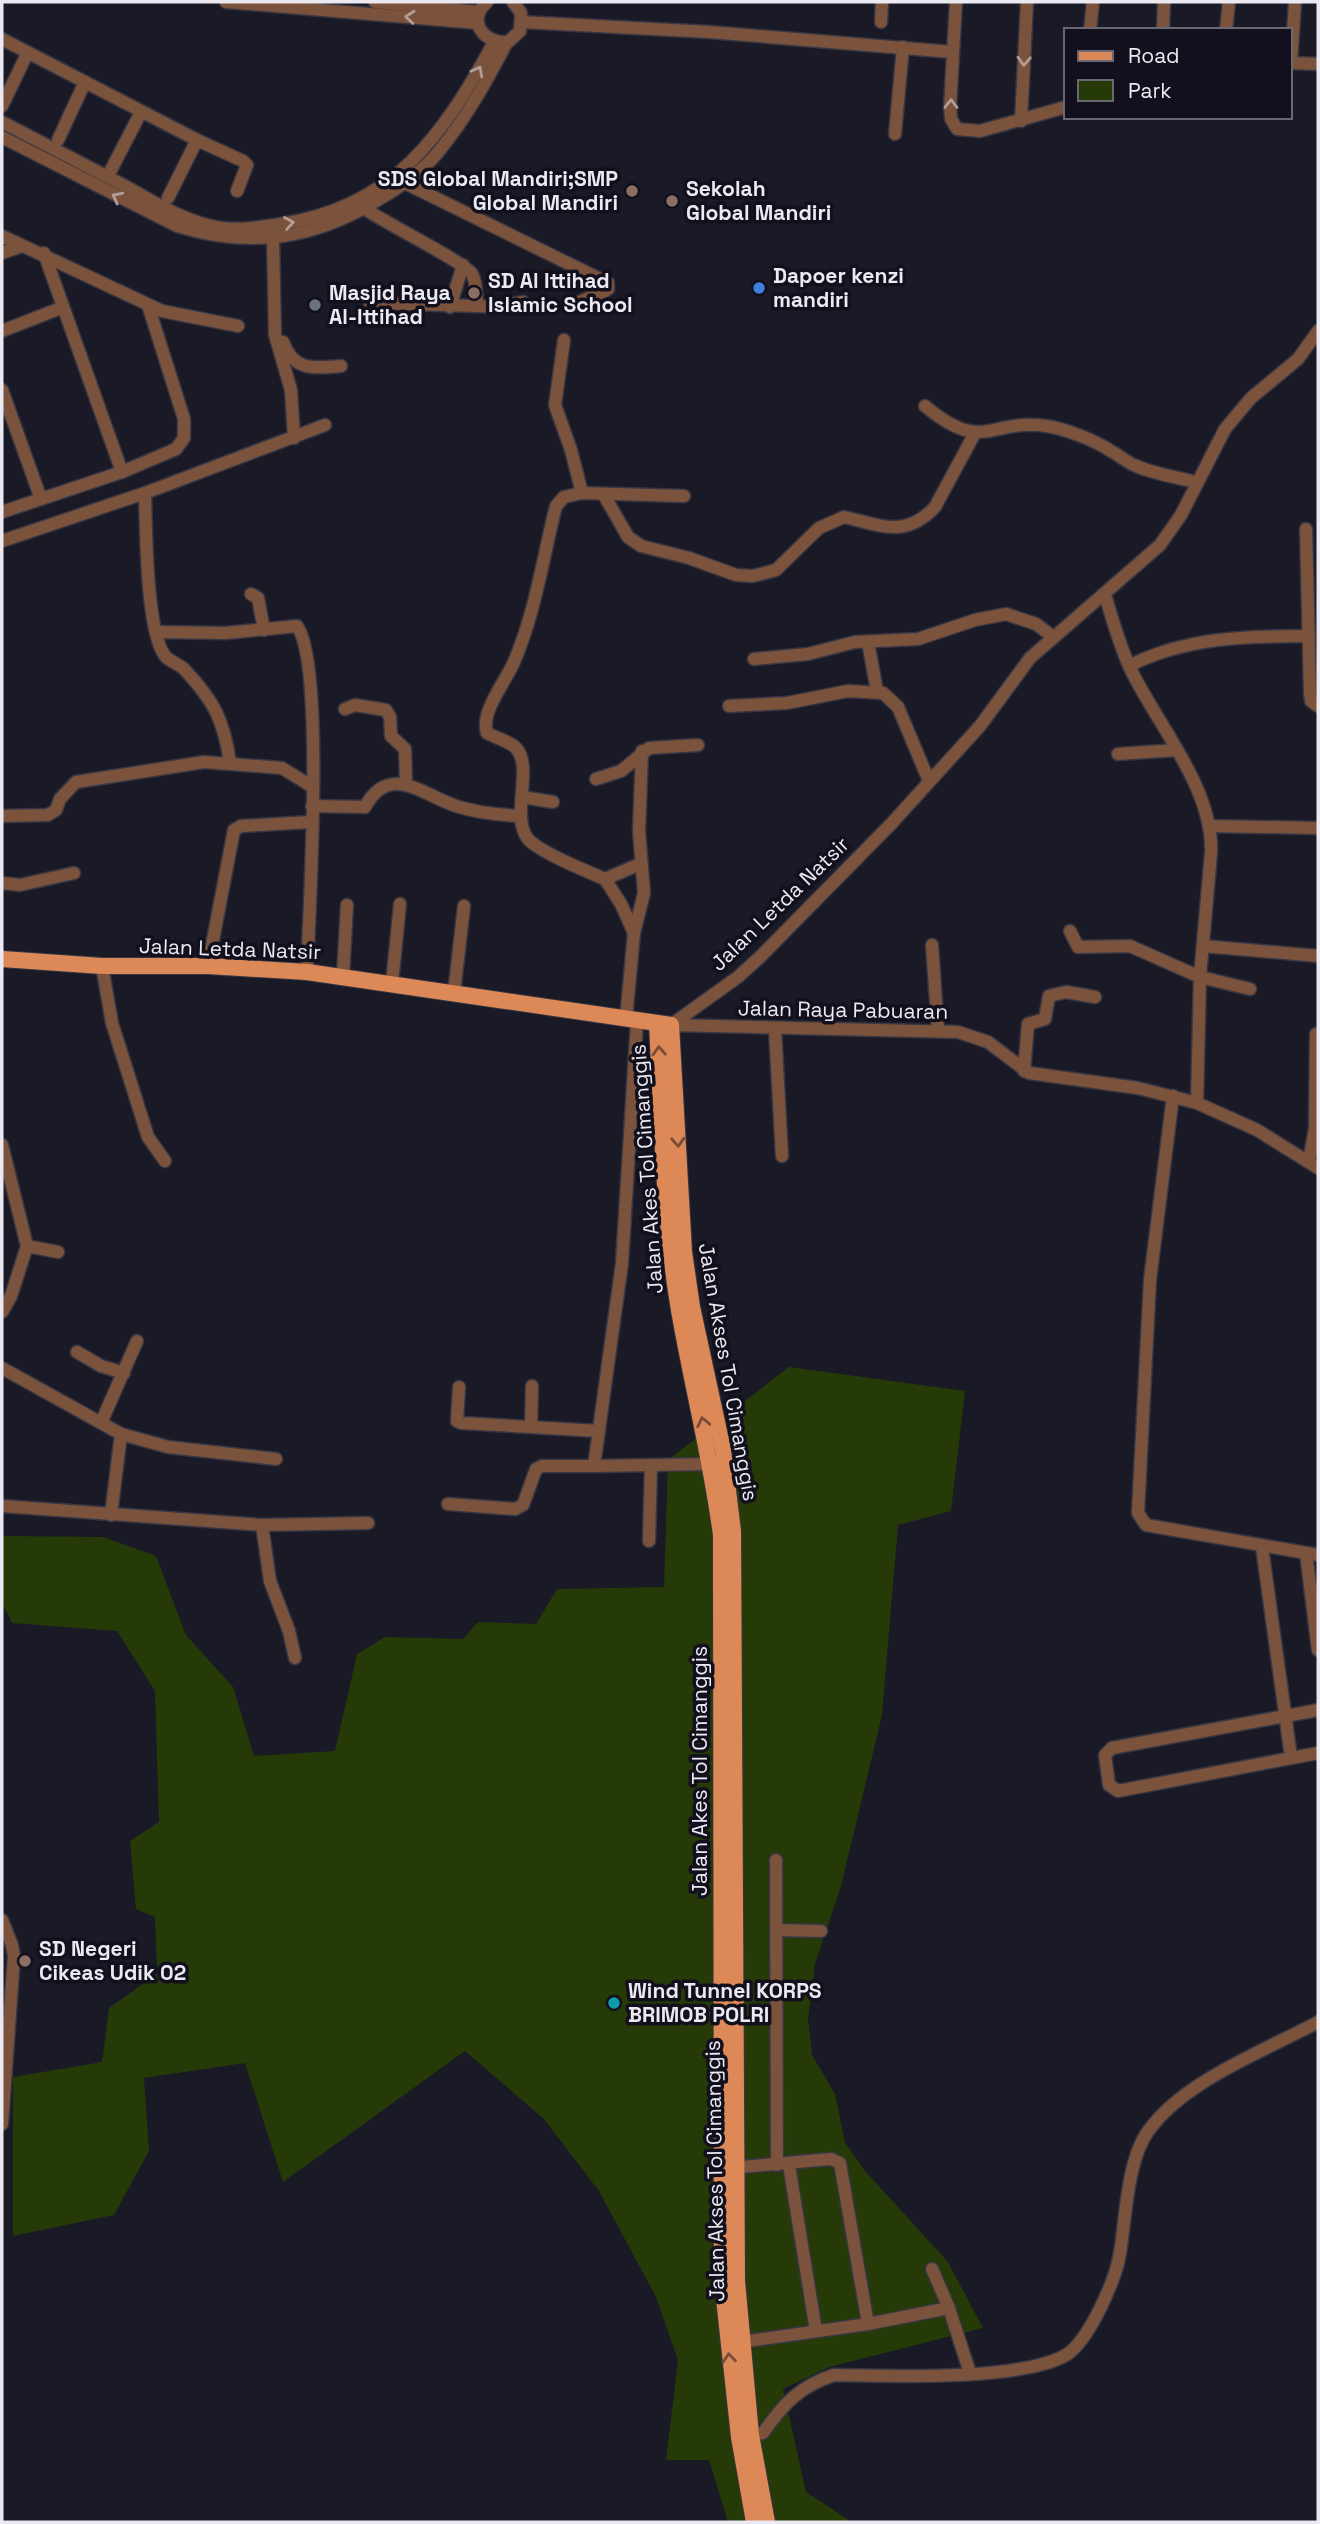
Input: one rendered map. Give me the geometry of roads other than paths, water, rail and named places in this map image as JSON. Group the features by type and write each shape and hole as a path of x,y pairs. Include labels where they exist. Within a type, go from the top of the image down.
{"main road":[{"name":"Jalan Letda Natsir","path":"2,959 103,966 208,966 307,972 664,1024"},
{"name":"Jalan Akes Tol Cimanggis","path":"664,1024 668,1223 679,1310 712,1464 721,1535 728,2167 722,2280 745,2436"},
{"name":"Jalan Akses Tol Cimanggis","path":"664,1024 684,1252 692,1307 723,1450 733,1531 728,2167 745,2436 756,2516"}],"street":[{"path":"226,2 481,12"},
{"path":"375,2 481,12"},
{"path":"2,137 177,226 208,236 277,238 326,226 359,205 418,157 461,101 500,42 516,35 522,22 518,7 513,2"},
{"path":"881,22 882,2"},
{"path":"956,2 950,107 951,119 957,129 981,131 1064,108"},
{"path":"1021,121 1027,2"},
{"path":"1090,28 1093,2"},
{"path":"1163,28 1164,2"},
{"path":"1226,28 1229,2"},
{"path":"1292,48 1295,2"},
{"path":"481,12 485,36 500,42"},
{"path":"522,22 709,32 952,52"},
{"path":"2,39 141,112 245,162 237,191"},
{"path":"2,122 159,207 206,225 243,230 289,223 359,205 405,183 439,152 481,93 500,42"},
{"path":"895,134 902,47"},
{"path":"2,106 27,54"},
{"path":"1292,63 1318,64"},
{"path":"58,140 85,82"},
{"path":"111,170 141,112"},
{"path":"168,198 197,140"},
{"path":"405,183 608,283 608,289 605,291 568,307"},
{"path":"359,205 463,265 473,277 477,306"},
{"path":"2,236 44,253 148,306 238,326"},
{"path":"277,238 282,333 287,354 297,364 309,369 341,366"},
{"path":"277,238 275,335 291,390 293,438"},
{"path":"2,253 22,246"},
{"path":"44,253 61,308 122,472"},
{"path":"450,307 463,265"},
{"path":"370,303 497,307 523,302"},
{"path":"2,512 122,472 176,449 184,438 184,419 148,306"},
{"path":"2,331 61,308"},
{"path":"565,340 555,405 571,450 582,494"},
{"name":"Jalan Letda Natsir","path":"664,1024 738,977 761,956 980,726 1030,658 1052,636 1105,595 1171,532 1215,444 1240,410 1291,366 1316,340"},
{"path":"2,390 41,499"},
{"path":"925,406 953,427 975,433 988,434 1027,425 1047,426 1109,449 1135,466 1196,482"},
{"path":"2,541 145,493 202,469 325,425"},
{"path":"604,495 628,537 641,546 689,558 737,575 753,576 776,570 818,528 844,517 874,527 892,528 926,516 935,507 975,433"},
{"path":"145,493 149,596 157,632 165,656 182,668 221,716 230,763"},
{"path":"634,933 605,879 573,866 528,839 522,816 521,756 513,746 487,733 486,720 519,651 556,506 564,497 582,494 684,496"},
{"path":"1306,528 1310,698 1318,706"},
{"path":"251,594 258,598 264,630"},
{"path":"1105,595 1129,666 1177,750 1209,826 1211,853 1200,977 1197,1103"},
{"path":"754,659 791,657 855,642 926,637 975,620 1006,614 1036,624 1052,636"},
{"path":"157,632 264,630 297,626 304,636 311,704 312,786 307,972"},
{"path":"1129,666 1167,651 1223,638 1309,636"},
{"path":"868,642 877,691"},
{"path":"729,706 787,703 840,692 877,691 889,697 898,707 929,782"},
{"path":"345,709 355,705 386,710 390,717 391,736 405,749 406,783"},
{"path":"596,779 621,771 642,751 663,746 698,745"},
{"path":"1118,754 1177,750"},
{"path":"594,1466 622,1263 634,933 644,893 640,864 642,751"},
{"path":"2,816 48,815 56,810 60,799 76,782 204,762 282,768 312,786"},
{"path":"312,806 365,807 371,796 389,785 406,783 455,805 491,814 522,816"},
{"path":"522,797 553,802"},
{"path":"208,966 234,830 241,826 311,822"},
{"path":"1209,826 1318,828"},
{"path":"605,879 640,864"},
{"path":"2,883 20,885 74,873"},
{"path":"393,983 400,904"},
{"path":"343,976 347,905"},
{"path":"454,993 464,906"},
{"path":"1070,930 1077,947 1130,946 1200,977 1250,989"},
{"path":"932,945 938,1030"},
{"path":"1203,946 1318,956"},
{"path":"103,966 112,1023 148,1137 165,1161"},
{"path":"1095,997 1066,992 1049,996 1045,1019 1028,1024 1024,1071 1126,1085 1197,1103 1256,1130 1314,1165 1316,1034"},
{"name":"Jalan Raya Pabuaran","path":"664,1024 775,1029 938,1030 988,1042 1024,1071"},
{"path":"775,1029 782,1156"},
{"path":"1173,1096 1150,1280 1138,1513 1146,1525 1312,1554 1318,1650"},
{"path":"2,1145 27,1246 11,1296 2,1312"},
{"path":"27,1246 58,1252"},
{"path":"101,1423 137,1341"},
{"path":"76,1352 101,1366 124,1373"},
{"path":"2,1368 121,1434 168,1447 276,1459"},
{"path":"531,1427 532,1386"},
{"path":"459,1387 457,1421 599,1431"},
{"path":"111,1515 121,1434"},
{"path":"449,1504 515,1509 523,1505 536,1469 542,1466 712,1464"},
{"path":"649,1541 651,1466"},
{"path":"2,1506 262,1525 368,1523"},
{"path":"262,1525 270,1581 289,1631 295,1658"},
{"path":"1262,1547 1291,1757"},
{"path":"1318,1710 1112,1748 1105,1755 1109,1785 1118,1791 1318,1753"},
{"path":"776,1860 783,2165 816,2331"},
{"path":"2,1920 14,1956 5,2028 2,2124"},
{"path":"776,1930 821,1931"},
{"path":"745,2436 762,2433 783,2403 811,2383 834,2375 970,2373 1028,2369 1067,2354 1077,2345 1107,2296 1115,2270 1137,2149 1147,2132 1172,2103 1189,2092 1318,2022"},
{"path":"728,2167 783,2165 831,2159 840,2163 868,2324"},
{"path":"932,2269 950,2308 970,2373"},
{"path":"741,2342 868,2324 950,2308"}],"place":[{"name":"SDS Global Mandiri;SMP Global Mandiri","path":"632,191"},
{"name":"Sekolah Global Mandiri","path":"672,201"},
{"name":"Dapoer kenzi mandiri","path":"759,288"},
{"name":"SD Al Ittihad Islamic School","path":"474,293"},
{"name":"Masjid Raya Al-Ittihad","path":"315,305"},
{"name":"SD Negeri Cikeas Udik 02","path":"25,1961"},
{"name":"Wind Tunnel KORPS BRIMOB POLRI","path":"614,2003"}]}
